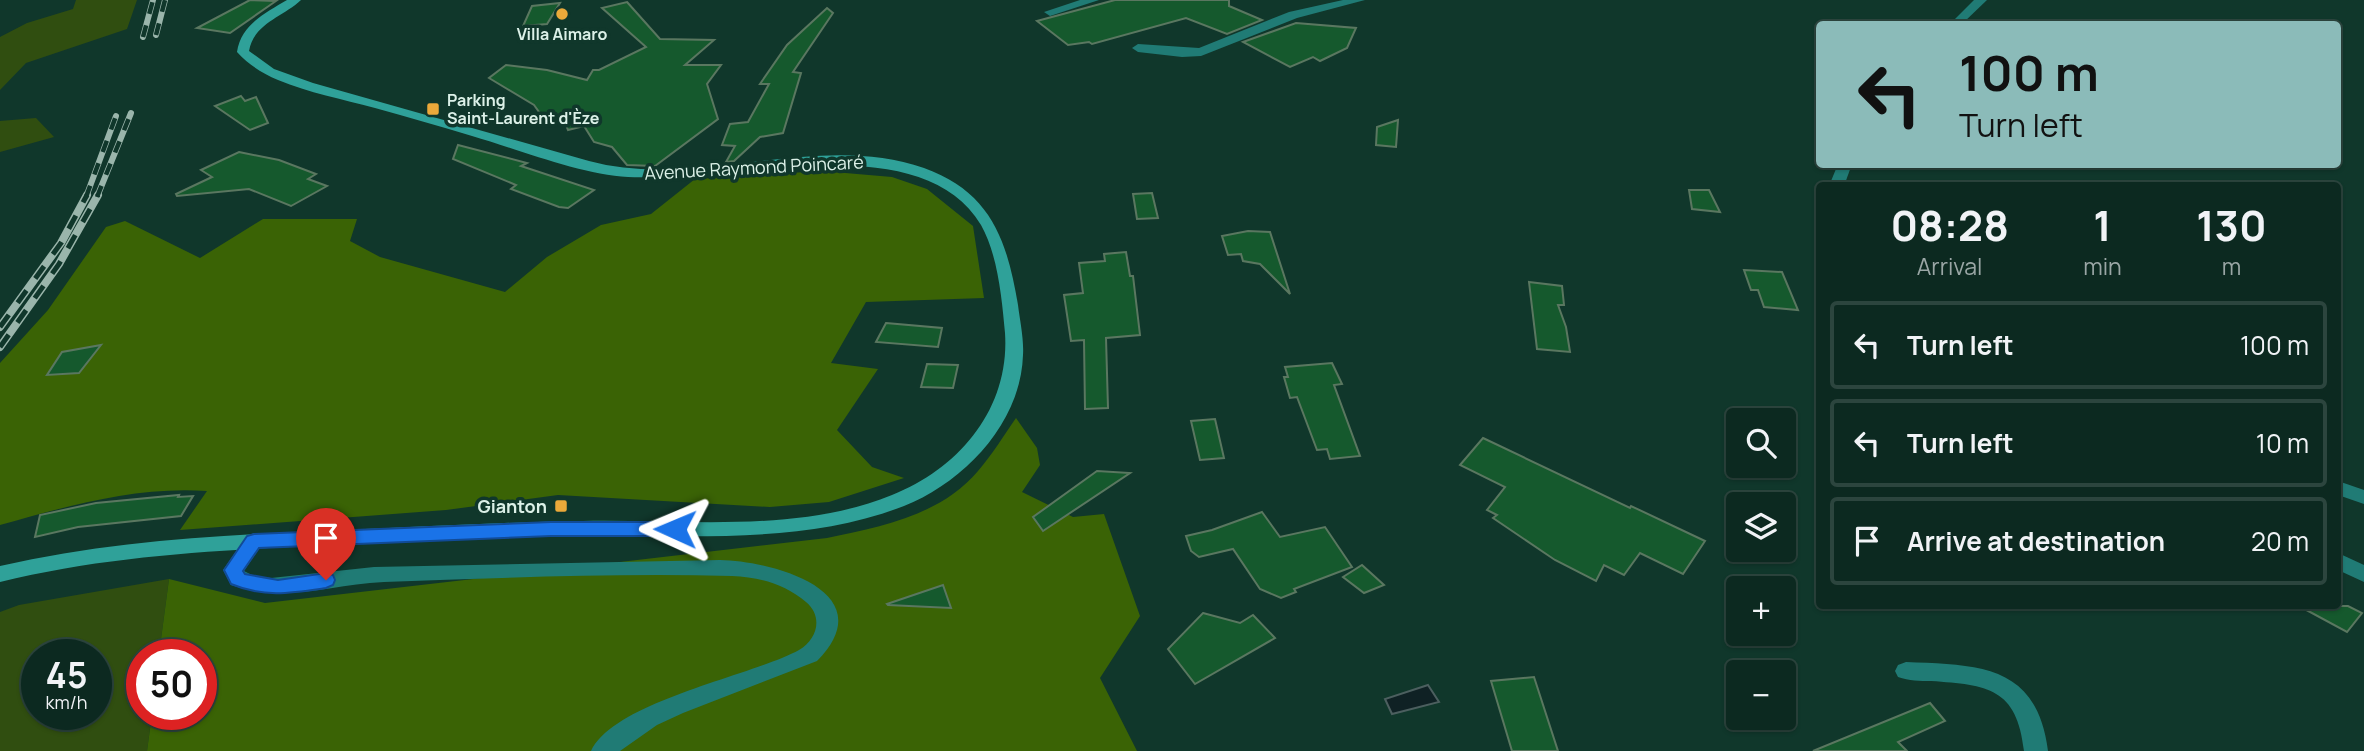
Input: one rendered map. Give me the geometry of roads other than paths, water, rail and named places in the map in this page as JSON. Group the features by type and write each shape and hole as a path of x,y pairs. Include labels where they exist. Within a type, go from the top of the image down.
{"main road":[{"name":"Avenue Raymond Poincaré","path":"0,574 125,548 563,529 756,527 835,518 894,503 926,489 954,468 975,446 1001,409 1013,379 1014,334 994,235 981,212 951,186 902,167 859,160 674,172 615,171 349,97 262,69 243,52 244,41 255,27 295,0"}],"street":[{"path":"1050,12 1093,0"},
{"path":"1138,48 1202,52 1293,15 1359,0"},
{"path":"1959,21 1981,0"},
{"path":"2341,489 2364,496"},
{"path":"254,541 233,570 238,579 253,585 278,588 372,575 623,568 743,569 773,575 808,593 822,604 826,613 827,633 809,655 647,718 620,735 603,751"},
{"path":"2341,562 2364,574"},
{"path":"1906,671 1968,674 2004,685 2018,697 2033,720 2036,751"}],"railway":[{"path":"143,37 153,0"},
{"path":"156,35 165,0"},
{"path":"97,196 131,113"},
{"path":"86,197 116,116"},
{"path":"0,347 59,264 97,196"},
{"path":"0,327 61,243 86,197"}],"place":[{"name":"Villa Aimaro","path":"562,14"},
{"name":"Parking Saint-Laurent d'Èze","path":"433,109"},
{"name":"Gianton","path":"561,506"}]}
